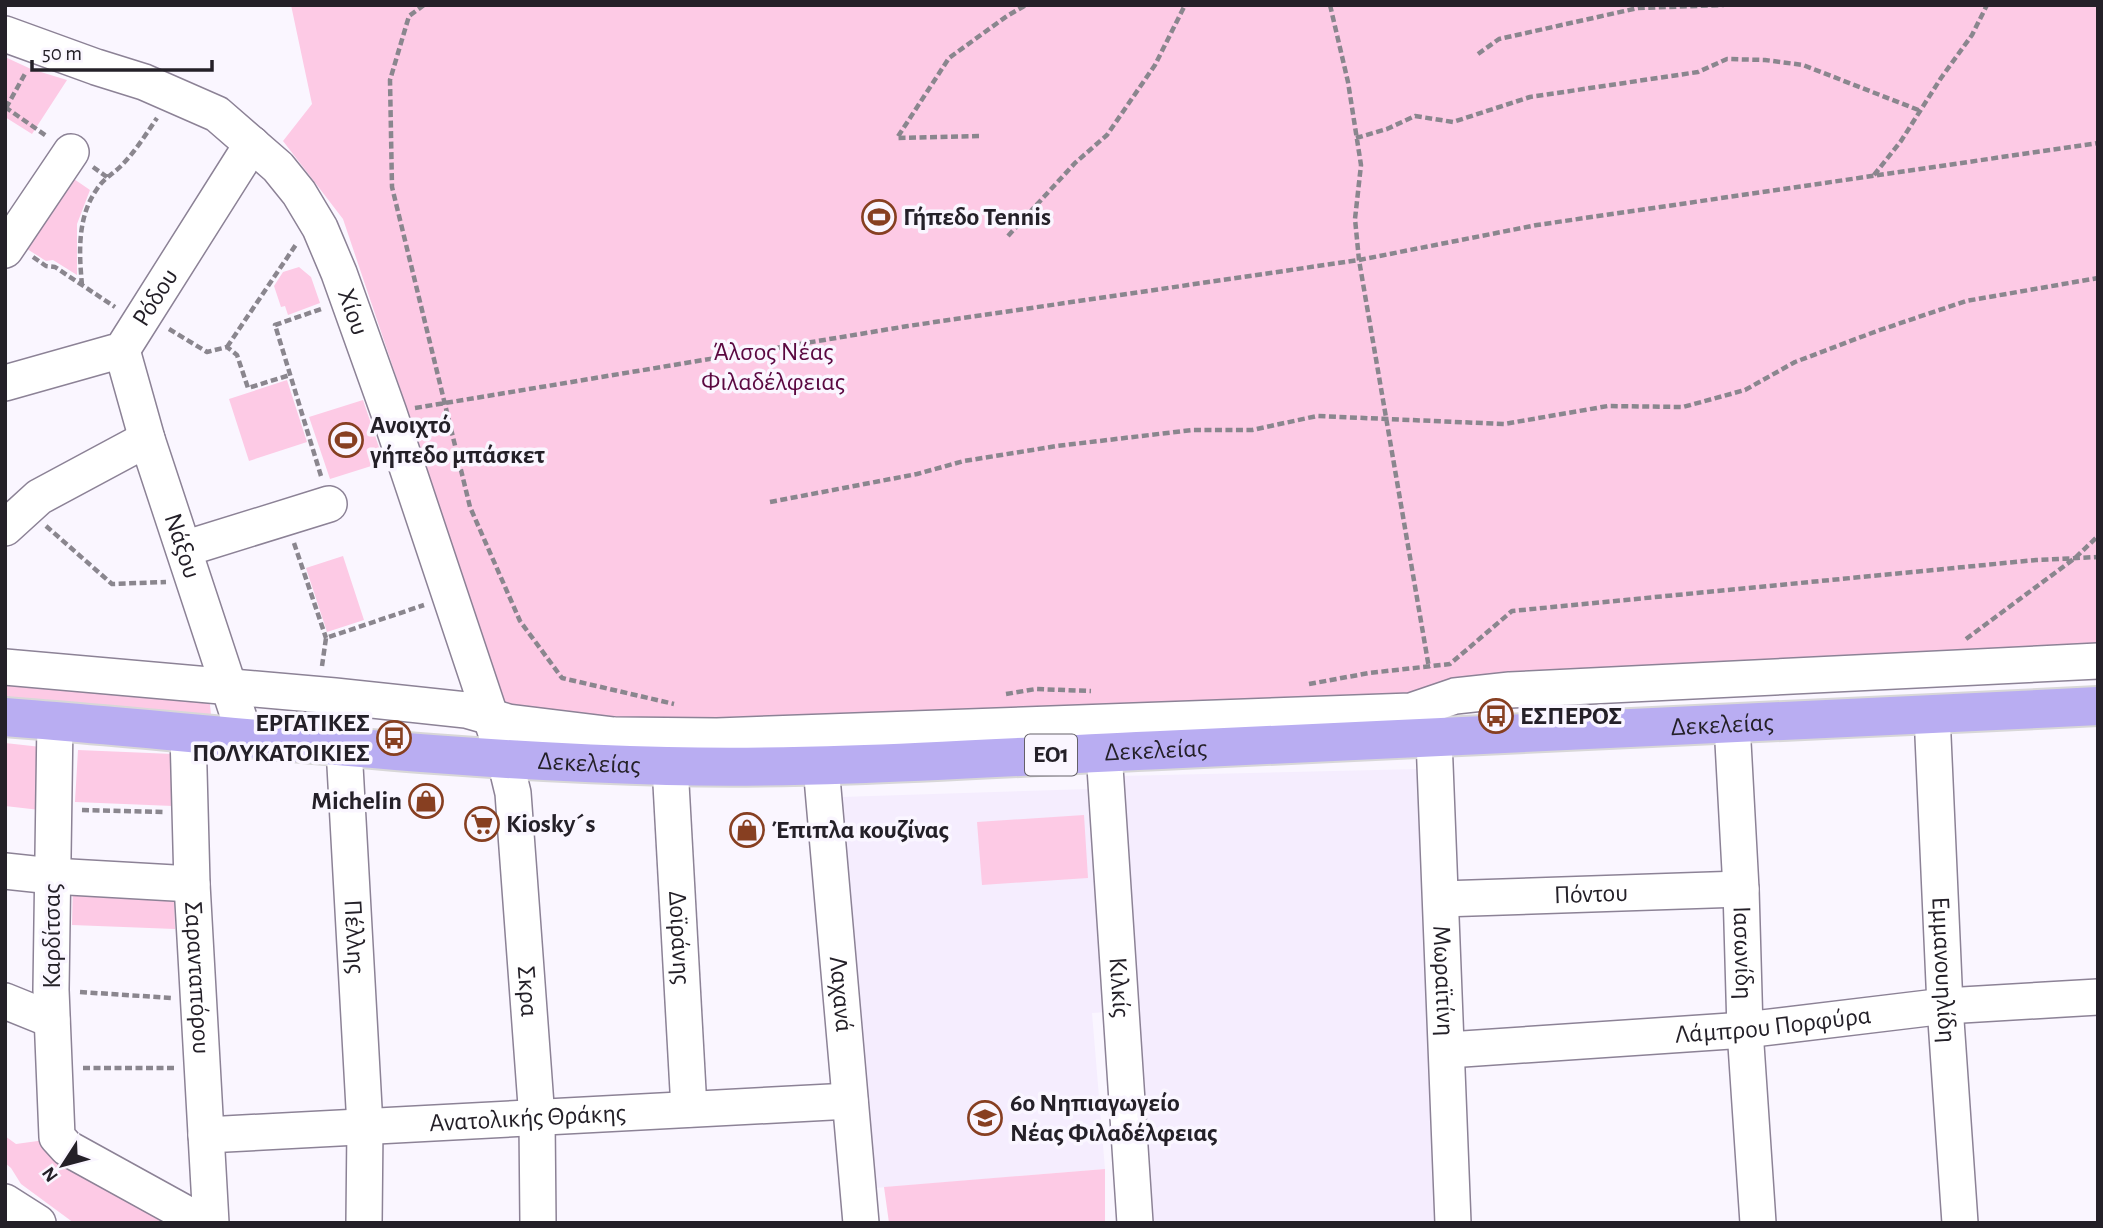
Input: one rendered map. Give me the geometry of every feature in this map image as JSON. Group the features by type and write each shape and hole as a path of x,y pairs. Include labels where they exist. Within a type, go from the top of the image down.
{"main road":[{"name":"Δεκελείας","path":"5,717 505,761 670,766 821,766 1104,752 1433,720 1732,724 2098,706"}],"street":[{"name":"Χίου","path":"5,34 144,82 217,114 278,167 299,193 320,228 349,299 505,761"},
{"name":"Ρόδου","path":"9,375 135,329 252,144"},
{"path":"8,246 71,152"},
{"name":"Νάξου","path":"135,329 147,439 246,739"},
{"path":"16,518 58,487 147,439"},
{"path":"189,565 285,518 329,504"},
{"path":"5,667 466,710 508,722 614,736 717,736 1411,711 1433,720 1455,696 1510,690 2098,660"},
{"name":"Εμμανουηλίδη","path":"1931,714 1945,1006 1960,1223"},
{"name":"Μωραϊτίνη","path":"1433,720 1453,1223"},
{"name":"Καρδίτσας","path":"55,721 52,1005 57,1136 67,1148 204,1223"},
{"name":"Ιασωνίδη","path":"1732,724 1745,1030 1758,1223"},
{"name":"Σαρανταπόρου","path":"188,733 191,884 211,1223"},
{"name":"Πέλλης","path":"344,748 365,1126 364,1223"},
{"name":"Κιλκίς","path":"1104,752 1135,1223"},
{"name":"Σκρα","path":"505,761 513,793 537,1118 538,1223"},
{"name":"Δοϊράνης","path":"670,766 690,1109"},
{"name":"Λαχανά","path":"821,766 861,1223"},
{"path":"5,871 191,884"},
{"name":"Πόντου","path":"1441,899 1741,889"},
{"name":"Λάμπρου Πορφύρα","path":"1448,1050 1745,1030 1945,1006 2098,997"},
{"path":"5,1002 52,1005"},
{"name":"Ανατολικής Θράκης","path":"206,1135 850,1101"}],"path":[{"path":"424,5 409,16 390,80 392,187 470,507 520,621 562,678 684,706"},
{"path":"979,136 897,138 949,58 1007,16 1027,5"},
{"path":"1008,236 1075,163 1107,135 1155,65 1185,5"},
{"path":"1331,5 1348,82 1361,164 1355,219 1359,260 1429,666 1433,720"},
{"path":"1478,54 1499,39 1638,8 1724,5"},
{"path":"1874,176 1901,141 1972,35 1987,5"},
{"path":"6,108 41,47"},
{"path":"1356,138 1387,129 1415,116 1453,122 1530,97 1698,72 1727,60 1765,60 1803,65 1921,111"},
{"path":"82,285 80,263 85,210 96,189 132,153 174,94"},
{"path":"389,413 908,326 1359,260 1537,225 2098,144"},
{"path":"8,246 46,266 55,267 82,285 135,329 207,352 227,347 297,243"},
{"path":"770,502 917,474 964,461 1132,436 1192,430 1252,430 1317,416 1504,424 1608,406 1683,407 1745,390 1795,362 1966,301 2098,278"},
{"path":"329,504 275,325 349,299"},
{"path":"227,347 237,355 248,388 290,375"},
{"path":"16,518 111,584 189,565"},
{"path":"285,518 326,638 316,694"},
{"path":"1927,668 2075,558 2098,536"},
{"path":"1302,685 1369,673 1451,664 1512,611 2036,560 2098,557"},
{"path":"326,638 449,596"},
{"path":"996,696 1036,689 1100,691"},
{"path":"53,809 189,813"},
{"path":"52,1005 198,1000"},
{"path":"54,1068 201,1068"}],"shaded area":[{"path":"1419,769 1441,1223 1149,1223 1119,776"},
{"path":"1089,789 1107,1012 1092,1013 1105,1169 875,1188 841,797"}],"green space":[{"name":"Άλσος Νέας Φιλαδέλφειας","path":"291,5 2098,5 2098,653 1411,704 820,727 502,712 402,394 343,219 283,141 312,104"},
{"path":"5,57 31,69 67,80 32,134 5,117"},
{"path":"71,177 90,190 77,224 77,275 53,260 46,261 24,247"},
{"path":"299,267 311,277 320,303 288,315 285,306 281,307 274,286 283,272"},
{"path":"287,380 307,442 249,461 229,399"},
{"name":"Ανοιχτό γήπεδο μπάσκετ","path":"363,400 384,462 330,479 309,417"},
{"path":"343,556 364,620 327,632 306,568"},
{"path":"5,675 209,694 211,715 206,718 5,700"},
{"path":"5,743 41,747 40,810 5,806"},
{"path":"78,750 173,754 173,806 75,802"},
{"path":"1084,815 1088,878 982,885 977,822"},
{"path":"73,882 174,887 175,929 72,925"},
{"path":"5,1136 16,1144 45,1140 183,1223 74,1223 21,1184 5,1163"},
{"path":"1105,1169 1105,1223 889,1223 884,1187"}],"place":[{"name":"Γήπεδο Tennis","path":"879,217"},
{"name":"Ανοιχτό γήπεδο μπάσκετ","path":"346,440"},
{"name":"ΕΣΠΕΡΟΣ","path":"1496,716"},
{"name":"ΕΡΓΑΤΙΚΕΣ ΠΟΛΥΚΑΤΟΙΚΙΕΣ","path":"394,738"},
{"name":"Michelin","path":"426,801"},
{"name":"Kiosky´s","path":"482,824"},
{"name":"Έπιπλα κουζίνας","path":"747,830"},
{"name":"6ο Νηπιαγωγείο Νέας Φιλαδέλφειας","path":"985,1118"}]}
